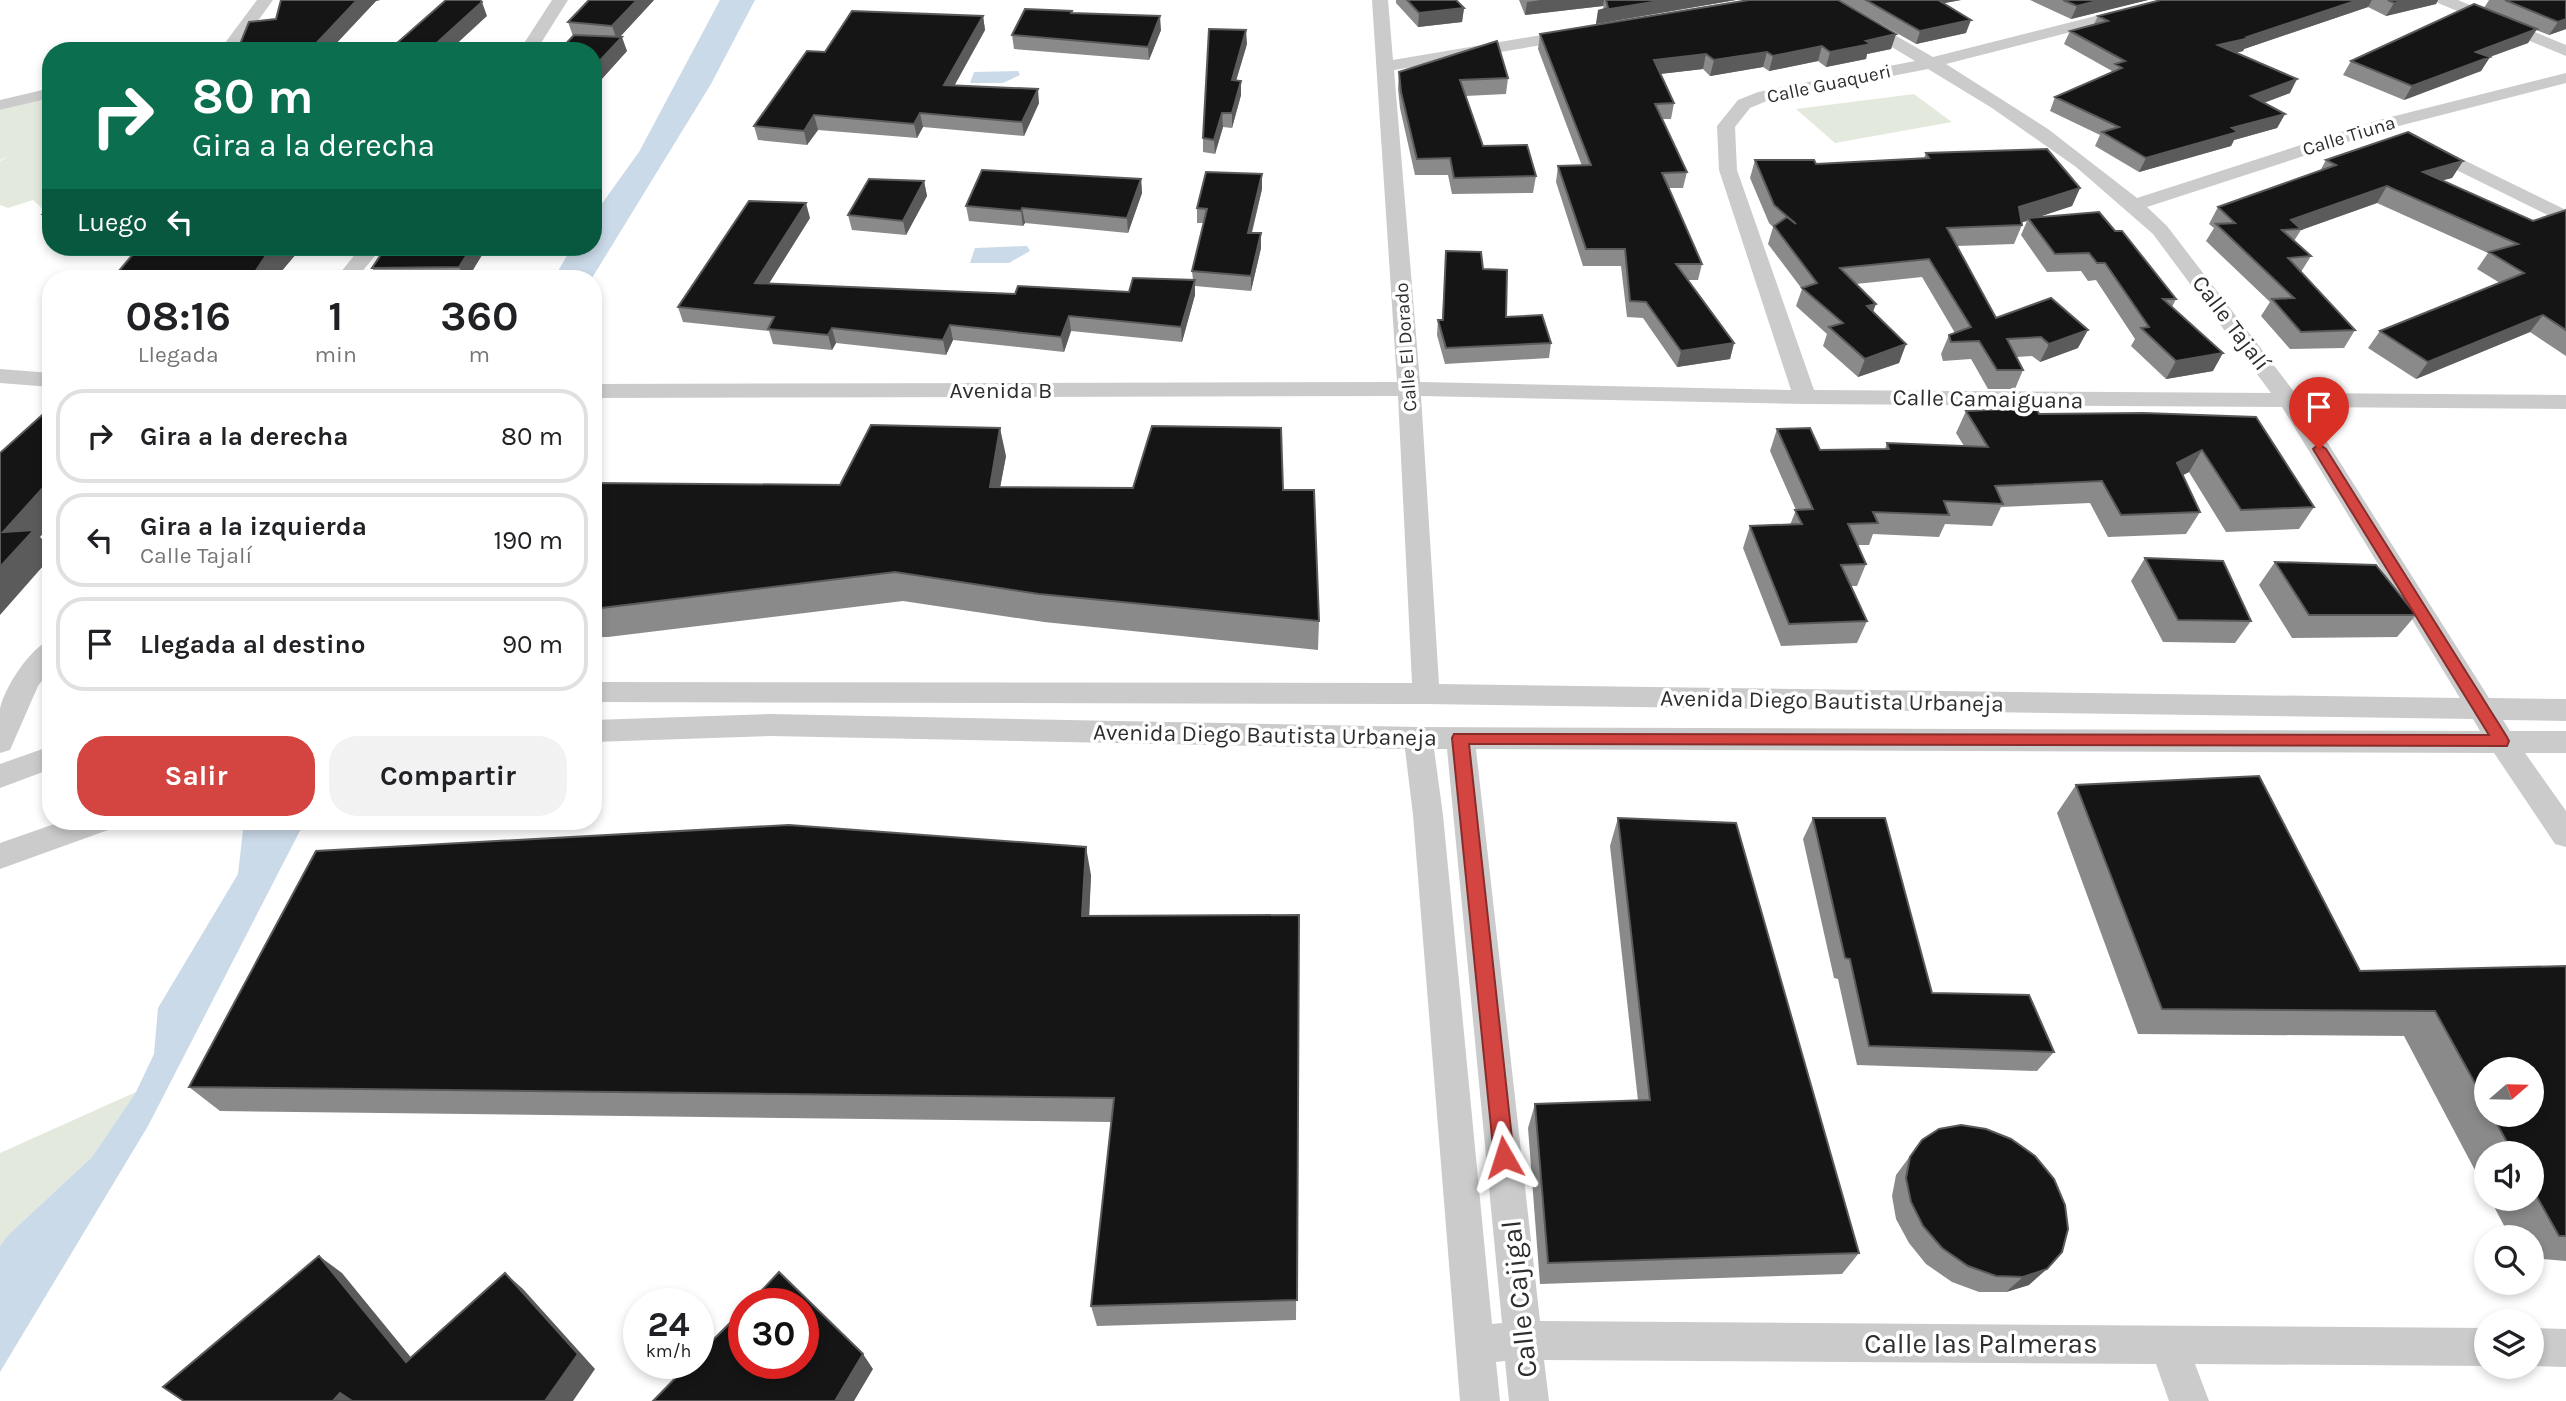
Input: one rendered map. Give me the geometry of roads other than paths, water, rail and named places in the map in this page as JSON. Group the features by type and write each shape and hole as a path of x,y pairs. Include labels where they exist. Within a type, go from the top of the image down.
{"street":[{"path":"234,42 265,0"},
{"path":"533,42 560,0"},
{"name":"Calle El Dorado","path":"1380,0 1409,389 1426,694"},
{"name":"Calle Tajalí","path":"1822,0 1931,63 2045,135 2135,205 2160,230 2290,402 2501,741 2566,835"},
{"name":"Calle Guaqueri","path":"1805,397 1728,170 1726,126 1744,104 1764,96 1931,63 2142,4 2178,0"},
{"path":"2444,0 2566,51"},
{"path":"1386,66 1593,32"},
{"name":"Calle Tiuna","path":"2135,205 2381,125 2566,78"},
{"path":"0,105 42,95"},
{"path":"2381,125 2566,218"},
{"path":"353,270 364,256"},
{"path":"2,378 42,380"},
{"name":"Calle Camaiguana","path":"1409,389 1805,397 2566,402"},
{"name":"Avenida B","path":"602,391 1409,389"},
{"path":"0,742 26,681 42,661"},
{"name":"Avenida Diego Bautista Urbaneja","path":"602,692 1426,694 2566,710"},
{"name":"Avenida Diego Bautista Urbaneja","path":"602,731 770,725 1418,738 2566,742"},
{"name":"Calle Cajigal","path":"1418,738 1428,815 1480,1401"},
{"name":"Calle Cajigal","path":"1460,738 1529,1401"},
{"path":"0,776 42,760"},
{"path":"0,856 72,830"},
{"name":"Calle las Palmeras","path":"1476,1345 1524,1340 2474,1347"},
{"path":"2168,1345 2189,1401"},
{"path":"2544,1348 2566,1348"}],"water":[{"path":"720,0 755,0 711,84 597,270 559,270 567,256 602,256 602,203 639,152"},
{"path":"1018,71 1020,75 1003,83 970,83 974,72"},
{"path":"1027,246 1030,251 1009,263 970,263 975,248"},
{"path":"243,830 300,830 148,1126 0,1372 0,1246 7,1236 92,1157 136,1092 154,1054 158,1008 238,874"}]}
